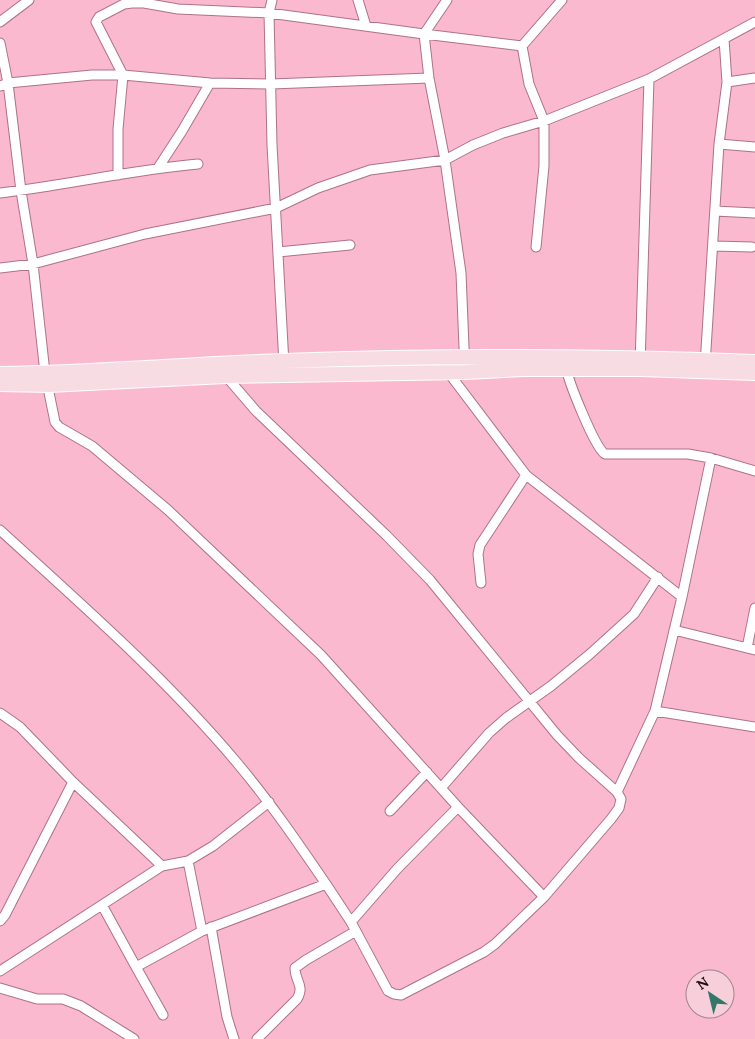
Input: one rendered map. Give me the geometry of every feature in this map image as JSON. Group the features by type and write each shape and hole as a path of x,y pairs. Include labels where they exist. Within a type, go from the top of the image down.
{"main road":[{"path":"0,384 47,379 284,368 464,357 525,363 705,366 755,373"},
{"path":"705,366 755,362"},
{"path":"284,368 465,372 525,363"},
{"path":"0,374 47,379"}],"street":[{"path":"0,22 29,0"},
{"path":"272,0 269,13 272,145 284,368"},
{"path":"358,0 366,26"},
{"path":"447,0 424,34 428,78 445,160 461,273 465,372"},
{"path":"522,46 562,0"},
{"path":"118,175 118,129 123,74 96,22 99,17 124,4 132,2 178,8 207,5 522,46"},
{"path":"0,268 33,264 145,234 276,208 318,188 370,170 445,160 480,142 544,121 649,79 755,22"},
{"path":"705,366 719,144 727,82 724,39"},
{"path":"0,43 4,84 33,264 47,379 53,417 59,427 92,446 168,510 321,654 440,788 544,897"},
{"path":"522,46 529,84 544,121 544,166 536,247"},
{"path":"4,84 92,75 123,74 210,83 271,84 428,78"},
{"path":"727,82 755,78"},
{"path":"640,364 649,79"},
{"path":"158,168 210,83"},
{"path":"719,144 755,147"},
{"path":"0,193 158,168 198,164"},
{"path":"715,211 755,213"},
{"path":"278,252 350,245"},
{"path":"713,246 752,247"},
{"path":"445,358 448,372 526,475 682,597"},
{"path":"566,364 584,416 598,448 605,454 688,454 755,470"},
{"path":"0,530 147,667 231,756 269,802 326,884 351,922 388,991 401,995 484,952 495,944 544,897 619,808 621,799 617,792 579,758 430,580 386,535 256,411 222,370"},
{"path":"617,792 654,711 682,597 711,458"},
{"path":"480,583 478,554 480,545 526,475"},
{"path":"440,788 489,733 590,654 634,614 658,577"},
{"path":"674,630 751,649 755,608"},
{"path":"654,711 755,727"},
{"path":"0,713 20,727 73,782 162,866"},
{"path":"390,810 427,772"},
{"path":"0,921 5,915 73,782"},
{"path":"0,971 162,866 188,861 213,846 269,802"},
{"path":"351,922 397,869 458,807"},
{"path":"188,861 202,931"},
{"path":"136,967 211,927 326,884"},
{"path":"102,905 163,1015"},
{"path":"211,927 227,1017 234,1039"},
{"path":"257,1039 297,1000 301,988 295,974 296,968 306,960 356,931"},
{"path":"0,988 38,999 63,999 81,1006 134,1039"}]}
